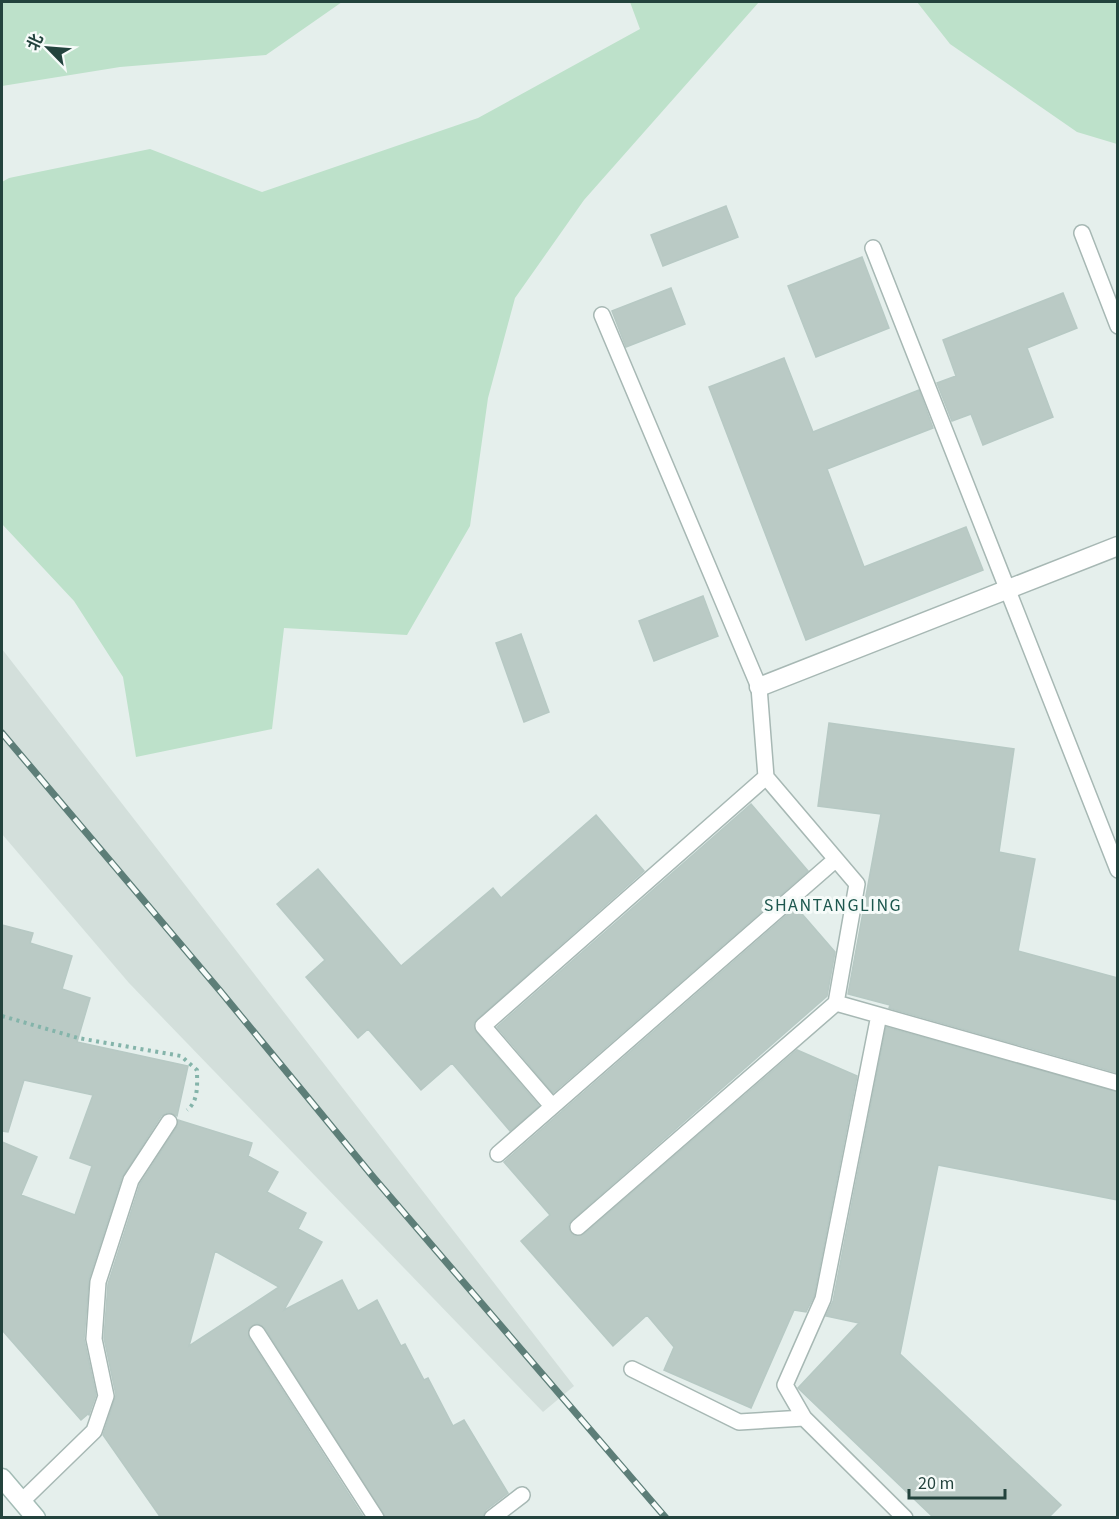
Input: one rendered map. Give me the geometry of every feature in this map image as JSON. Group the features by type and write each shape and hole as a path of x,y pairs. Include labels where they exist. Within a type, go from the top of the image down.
{"street":[{"path":"759,687 1118,546"},
{"path":"2,1478 36,1518"}],"lane":[{"path":"1082,233 1118,326"},
{"path":"873,248 1118,870"},
{"path":"578,1227 836,1003 857,884 766,777 759,687 602,315"},
{"path":"552,1106 483,1026 766,777"},
{"path":"498,1154 835,860"},
{"path":"836,1003 1118,1083"},
{"path":"879,1015 823,1299 785,1385 804,1418 905,1518"},
{"path":"22,1501 94,1431 106,1396 94,1339 98,1282 131,1180 169,1122"},
{"path":"257,1333 376,1518"},
{"path":"632,1369 739,1422 804,1418"},
{"path":"492,1518 522,1495"}],"path":[{"path":"2,1016 78,1038 182,1056 197,1070 198,1090 191,1108 169,1122"}],"shaded area":[{"path":"2,649 574,1386 543,1412 129,983 2,834"}],"green space":[{"path":"2,2 342,2 266,55 120,67 2,86"},
{"path":"630,2 759,2 584,200 515,298 488,398 470,526 407,635 284,628 272,729 136,757 123,677 74,601 2,524 2,182 9,178 150,149 262,192 478,118 640,29"},
{"path":"917,2 1117,2 1117,144 1077,132 950,44"}],"building":[{"path":"726,206 738,237 663,266 651,235"},
{"path":"862,257 889,328 816,357 788,286"},
{"path":"671,288 685,324 626,347 612,311"},
{"path":"1063,293 1077,328 1027,348 1053,417 983,445 971,414 952,421 937,383 956,376 943,340"},
{"path":"784,358 813,432 919,390 933,428 827,469 864,567 966,527 983,570 806,640 709,387"},
{"path":"703,596 718,636 654,661 639,621"},
{"path":"521,634 549,712 524,722 496,643"},
{"path":"829,723 1014,749 999,852 1035,859 1018,951 1118,978 1118,1073 889,1008 890,1005 848,994 881,814 818,806"},
{"path":"751,804 808,871 553,1093 497,1027"},
{"path":"596,815 644,871 474,1023 476,1032 539,1106 510,1131 452,1063 421,1090 368,1029 358,1038 306,977 325,960 277,904 318,869 401,966 493,888 501,898"},
{"path":"796,907 835,952 827,996 569,1224 569,1229 574,1236 584,1234 797,1050 857,1076 814,1296 806,1312 794,1310 751,1408 664,1370 674,1347 647,1315 613,1346 521,1241 550,1215 504,1162"},
{"path":"2,925 33,933 30,943 72,956 62,989 90,998 77,1042 188,1066 177,1116 169,1112 161,1116 122,1177 89,1279 84,1339 96,1395 89,1415 81,1420 2,1330 2,1142 37,1157 21,1195 75,1215 92,1166 70,1158 93,1095 24,1080 8,1132 2,1131"},
{"path":"886,1027 1118,1092 1118,1200 938,1165 900,1354 1061,1505 1048,1518 934,1518 798,1388 859,1323 826,1316 833,1301"},
{"path":"178,1120 252,1143 248,1156 278,1172 267,1192 306,1213 298,1229 322,1242 284,1310 342,1280 358,1311 377,1300 401,1346 405,1344 424,1380 428,1378 453,1426 464,1420 508,1493 486,1510 482,1518 386,1518 265,1328 257,1323 249,1328 249,1338 364,1518 161,1518 103,1435 116,1395 104,1338 108,1284 140,1184 177,1127","holes":["215,1251 279,1287 189,1346"]}],"railway":[{"path":"2,733 221,992 374,1178 666,1518"}],"district":[{"name":"SHANTANGLING","path":"833,905"}]}
